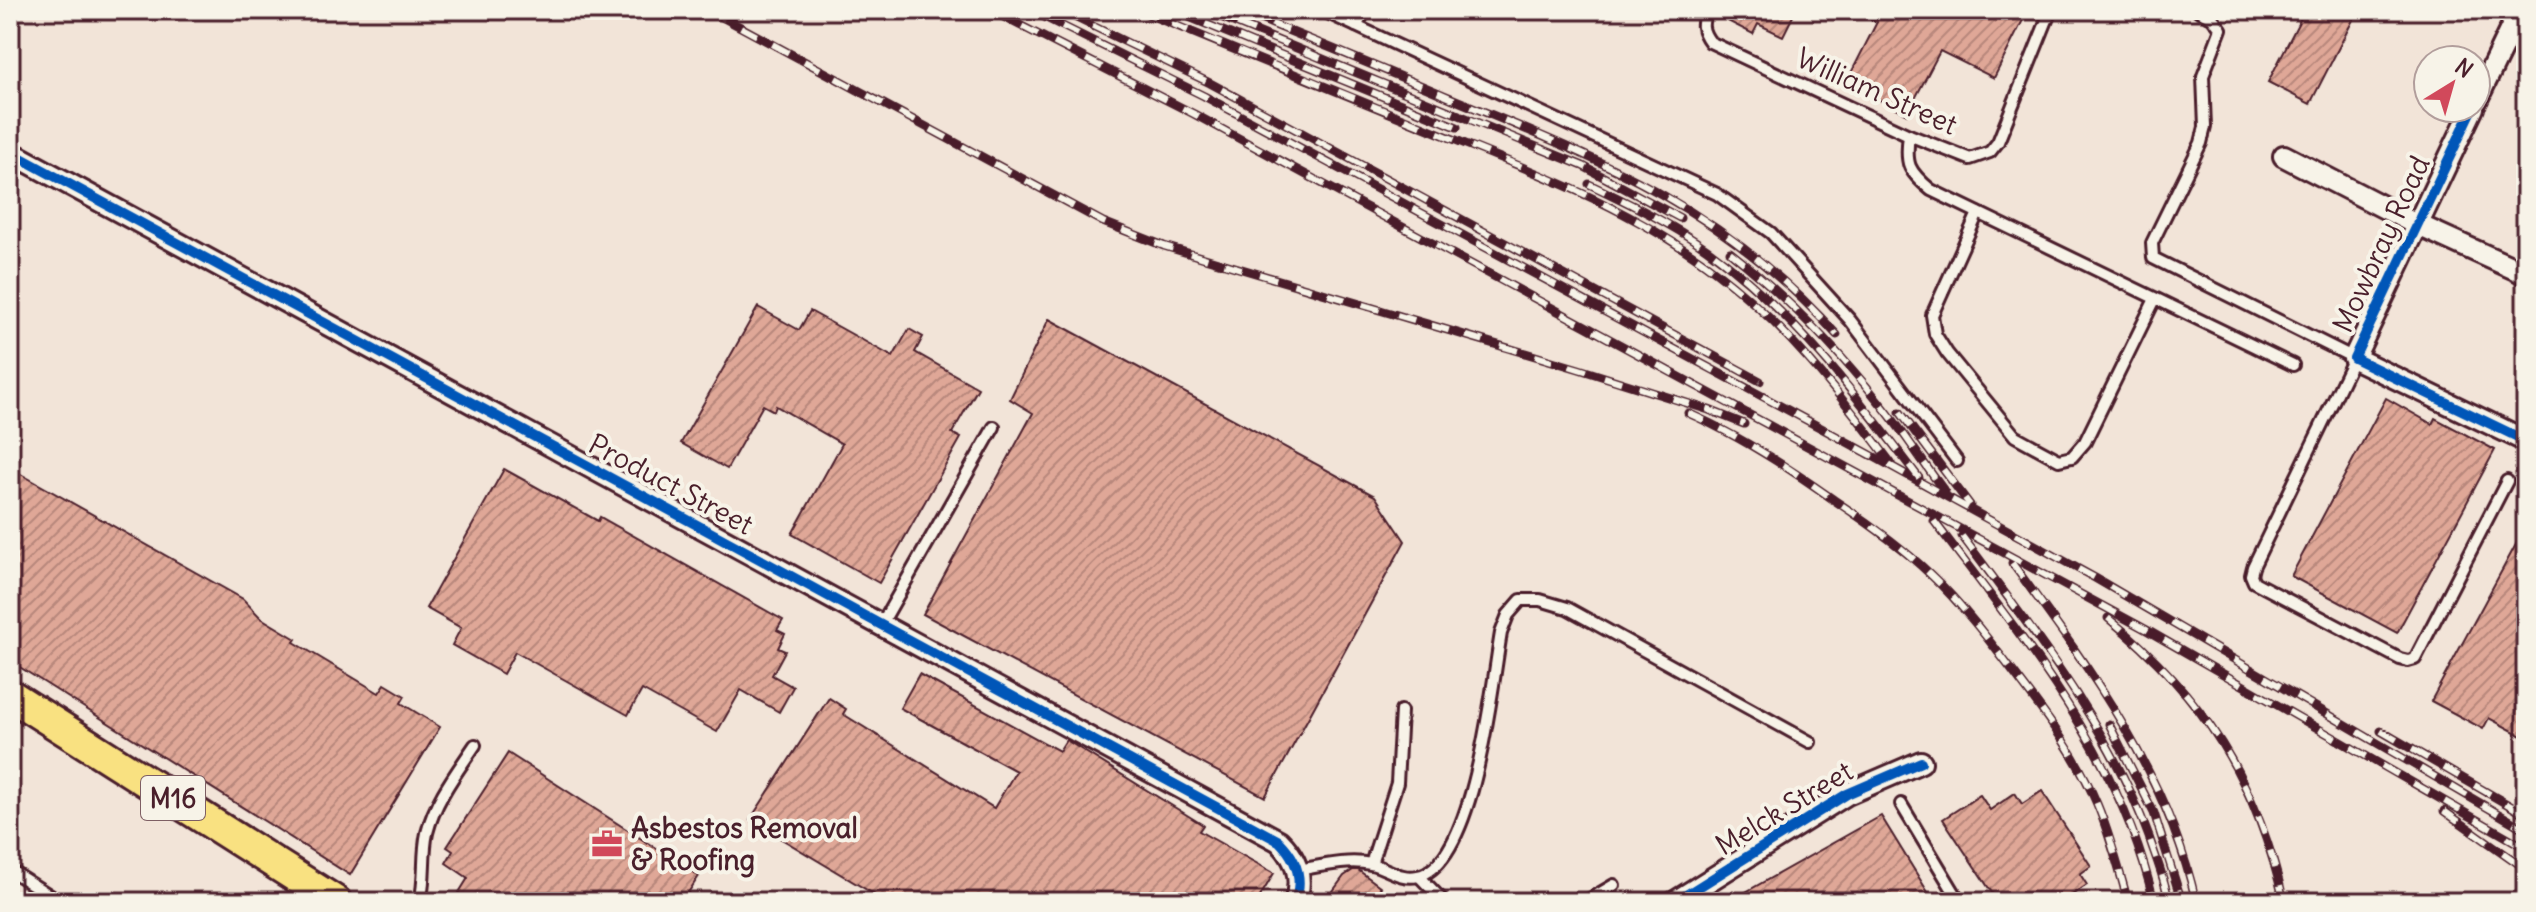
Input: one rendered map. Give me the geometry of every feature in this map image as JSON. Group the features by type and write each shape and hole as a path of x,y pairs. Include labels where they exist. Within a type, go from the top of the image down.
{"main road":[{"name":"M16","path":"10,695 336,902"}],"street":[{"path":"2492,68 2520,10"},
{"name":"Mowbray Road","path":"2354,358 2465,124"},
{"name":"Product Street","path":"10,152 1279,841 1292,854 1298,870"},
{"path":"2284,156 2416,224 2526,274"},
{"path":"2354,358 2526,441"},
{"name":"Melck Street","path":"1675,902 1847,794 1921,762"},
{"path":"1295,902 1300,890 1298,870"}],"lane":[{"path":"1321,10 1717,194 1771,233 1840,309 1957,461"},
{"path":"1356,26 1366,10"},
{"name":"William Street","path":"1707,10 1702,22 1703,32 1710,42 1909,135 1970,159 1990,152 1998,142 2051,10"},
{"path":"2198,10 2212,17 2221,29 2203,76 2205,127 2201,143 2152,243 2153,258 2354,358 2251,575 2260,588 2400,659 2415,659 2507,481"},
{"path":"1909,135 1906,158 1914,176 1931,190 2293,365"},
{"path":"1978,213 1932,315 1935,334 2015,436 2059,460 2072,457 2085,442 2155,299"},
{"path":"881,625 994,427"},
{"path":"1298,870 1350,862 1371,864 1401,876 1419,876 1436,867 1451,848 1471,800 1501,633 1508,615 1521,600 1540,600 1567,608 1810,742"},
{"path":"1371,864 1397,783 1401,711"},
{"path":"420,902 427,835 445,791 475,745"},
{"path":"1901,804 1960,902"},
{"path":"10,870 60,902"},
{"path":"1419,876 1444,902"},
{"path":"1585,902 1614,885"}],"building":[{"path":"1715,10 1796,10 1783,36 1758,24 1753,34 1714,14"},
{"path":"1854,10 2018,10 2026,14 1994,78 1940,51 1907,114 1846,83 1877,22"},
{"path":"2305,10 2358,10 2310,104 2268,82"},
{"path":"758,307 799,330 810,311 893,357 909,329 923,337 915,352 978,388 952,433 961,438 879,583 792,534 842,444 776,406 774,411 763,405 727,469 681,443"},
{"path":"1049,319 1375,496 1405,541 1265,797 923,614 1033,413 1010,399"},
{"path":"2386,398 2432,424 2435,418 2495,450 2397,633 2291,576"},
{"path":"10,468 243,599 261,618 296,639 294,642 379,693 385,684 405,696 401,703 440,727 350,875 10,661"},
{"path":"504,469 598,521 600,517 783,620 777,630 785,634 778,648 785,651 772,675 793,687 779,712 741,690 717,732 642,690 628,715 515,652 503,674 452,645 461,628 426,608"},
{"path":"2526,526 2526,738 2489,718 2483,729 2431,701"},
{"path":"919,674 1059,751 1066,740 1203,825 1199,831 1274,873 1257,902 887,902 750,820 829,698 846,709 843,714 994,808 1016,771 900,708"},
{"path":"508,753 699,876 682,902 453,902 468,878 446,863 453,851 447,847"},
{"path":"2042,791 2091,866 2080,874 2087,885 2061,902 1998,902 1943,819 1980,795 1990,810 2015,793 2022,804"},
{"path":"1881,816 1934,902 1728,902"},
{"path":"1358,870 1381,887 1369,902 1325,902 1344,876"}],"railway":[{"path":"709,10 1103,222 1164,246 1579,369 1744,424"},
{"path":"990,10 1194,114 2145,629 2526,848"},
{"path":"1030,10 1204,96 1849,443 2095,578 2526,830"},
{"path":"1060,10 1210,83 1760,381"},
{"path":"1138,10 1548,178 1652,229 1716,272 1766,314 1831,386 1891,463"},
{"path":"1172,10 1457,127"},
{"path":"1204,10 1583,166 1680,218"},
{"path":"1238,10 1564,146 1662,194 1752,255 1795,292 1837,335"},
{"path":"1589,184 1693,240 1738,273 1821,355 1919,478"},
{"path":"1730,252 1790,304 1845,362 1945,492"},
{"path":"1900,412 1970,505"},
{"path":"1688,413 1763,453 1859,517 1907,554 1954,599 2042,710 2081,771 2106,828 2128,902"},
{"path":"1934,521 2034,655 2093,747 2118,796 2138,847 2154,902"},
{"path":"1962,536 2091,717 2132,796 2163,877 2169,902"},
{"path":"2012,563 2096,682 2145,765 2183,854 2196,902"},
{"path":"2108,618 2172,679 2199,710 2222,744 2242,779 2258,817 2284,902"},
{"path":"2109,724 2154,813 2182,902"},
{"path":"2381,731 2526,815"},
{"path":"2444,811 2526,869"}],"cycle path":[{"path":"2465,124 2354,358 2526,441"},
{"path":"10,152 1279,841 1297,869 1299,885 1295,902"},
{"path":"1675,902 1847,794 1921,762"}],"place":[{"name":"Asbestos Removal & Roofing","path":"607,844"}]}
